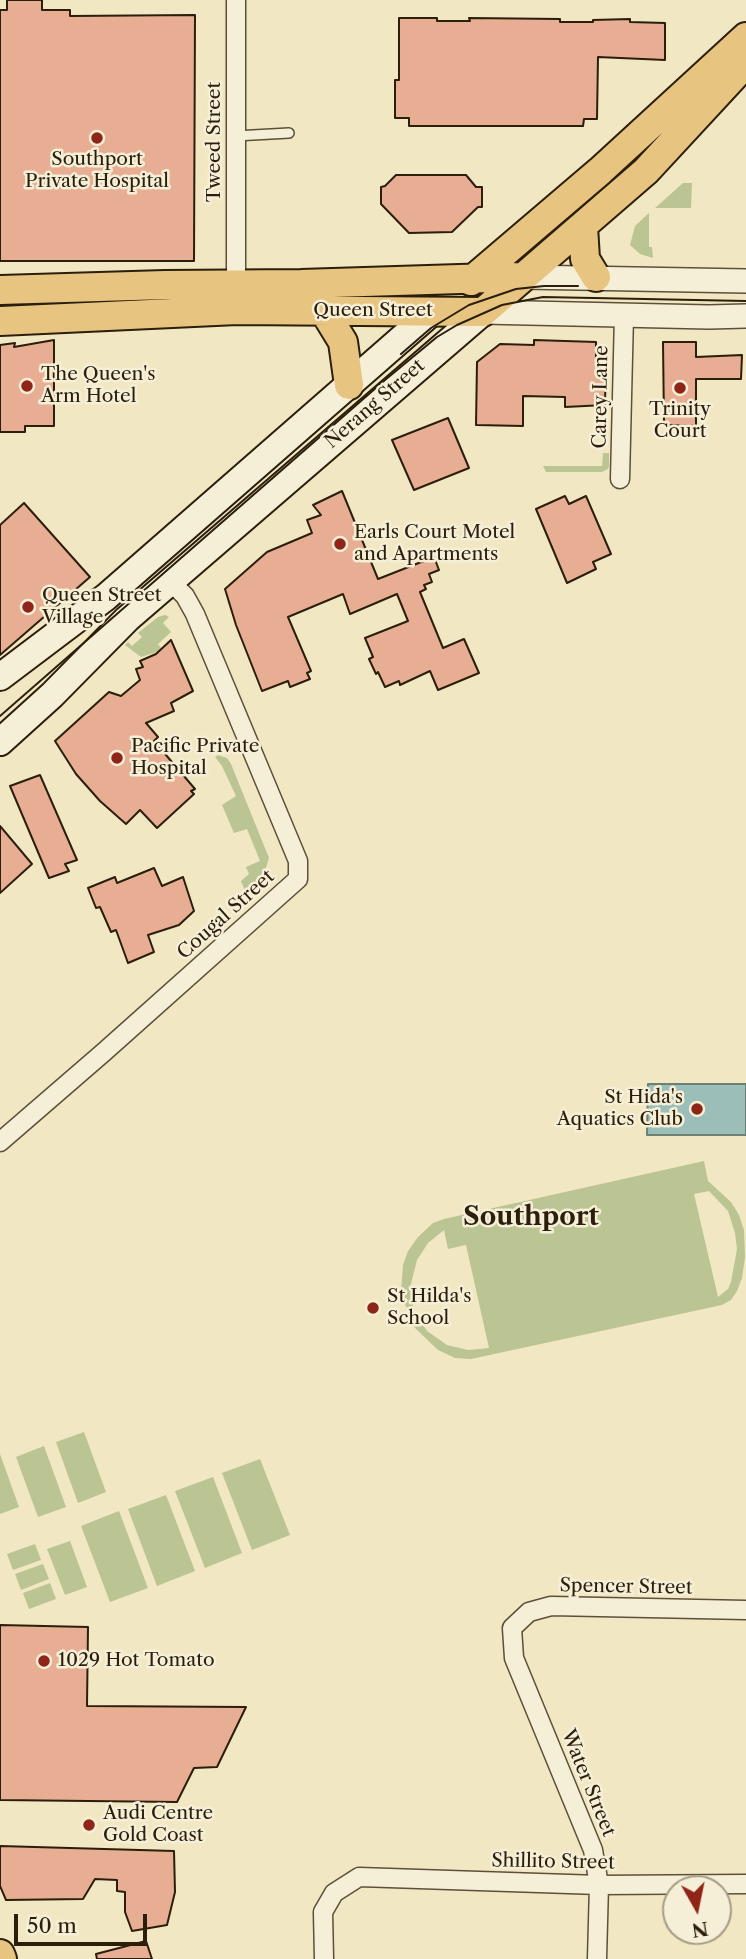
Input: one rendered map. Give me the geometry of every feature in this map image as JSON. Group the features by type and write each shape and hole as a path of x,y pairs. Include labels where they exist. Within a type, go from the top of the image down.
{"main road":[{"name":"Nerang Street","path":"0,677 106,597 432,312 600,171 746,37"},
{"name":"Nerang Street","path":"0,741 52,695 127,619 583,226 668,149 746,63"},
{"path":"583,226 586,259 596,277"},
{"name":"Queen Street","path":"0,290 523,277"},
{"name":"Queen Street","path":"0,321 237,310 483,312"},
{"path":"324,311 343,342 349,386"}],"street":[{"name":"Tweed Street","path":"236,0 236,284"},
{"name":"Queen Street","path":"523,277 746,281"},
{"name":"Queen Street","path":"483,312 746,316"},
{"name":"Carey Lane","path":"620,479 624,315"},
{"name":"Cougal Street","path":"0,1142 298,879 298,860 195,614 185,596 170,581"},
{"name":"Spencer Street","path":"512,1628 529,1612 551,1606 746,1610"},
{"name":"Water Street","path":"512,1628 514,1657 593,1850 599,1885 597,1959"},
{"name":"Shillito Street","path":"324,1959 323,1912 334,1893 359,1877 599,1885 746,1884"}],"lane":[{"path":"236,136 289,133"}],"green space":[{"path":"683,183 692,183 691,208 655,208"},
{"path":"649,213 649,247 652,247 653,258 640,254 630,245 635,226"},
{"path":"603,453 609,453 609,466 602,472 546,472 543,466 602,466"},
{"path":"158,617 169,617 163,623 171,632 158,644 161,648 157,652 141,657 125,645 128,642 132,646 142,637 138,633"},
{"path":"218,755 227,758 231,764 269,858 264,874 245,891 241,881 249,874 246,867 260,861 247,829 234,833 222,805 236,796 215,757"},
{"path":"704,1161 708,1181 731,1202 744,1230 745,1257 742,1278 731,1300 722,1305 471,1359 455,1358 438,1350 413,1326 401,1292 403,1265 408,1251 433,1223","holes":["709,1191 728,1211 737,1249 731,1282 728,1289 718,1297 694,1194","444,1230 448,1249 466,1245 489,1348 468,1350 447,1345 427,1331 414,1311 410,1288 417,1260 428,1243"]},
{"path":"84,1432 106,1492 78,1503 56,1442"},
{"path":"44,1446 66,1507 38,1517 16,1457"},
{"path":"0,1454 19,1507 0,1514"},
{"path":"260,1459 290,1535 252,1550 222,1473"},
{"path":"213,1477 242,1553 205,1568 175,1491"},
{"path":"166,1495 195,1571 157,1586 128,1509"},
{"path":"119,1511 148,1588 110,1602 81,1526"},
{"path":"70,1541 87,1587 65,1595 47,1549"},
{"path":"35,1544 41,1560 13,1570 7,1554"},
{"path":"43,1564 49,1579 21,1590 15,1574"},
{"path":"50,1583 56,1599 29,1609 23,1593"}],"water":[{"name":"St Hida's Aquatics Club","path":"648,1084 746,1084 746,1135 647,1135"}],"building":[{"name":"Southport Private Hospital","path":"7,0 42,0 42,10 70,10 70,16 195,15 194,261 0,261 0,10 7,10"},
{"path":"399,18 437,18 437,21 470,21 469,18 560,19 560,22 630,19 630,22 665,23 665,60 598,57 597,119 584,119 583,126 409,126 409,118 395,118 395,80 399,80"},
{"path":"396,175 466,175 476,187 482,187 482,207 478,207 452,232 409,233 381,204 381,187"},
{"name":"The Queen's Arm Hotel","path":"54,340 54,426 25,426 25,432 0,432 0,345 15,343 14,347"},
{"path":"534,340 596,342 596,357 606,357 605,405 565,407 565,397 523,396 523,426 476,425 477,362 500,344 534,345"},
{"name":"Trinity Court","path":"663,342 696,342 696,357 742,355 741,379 696,379 696,426 664,425"},
{"path":"448,418 469,468 414,490 392,440"},
{"path":"342,491 378,579 434,557 439,570 429,574 432,582 424,585 426,589 420,592 443,648 464,639 479,673 438,690 430,671 400,685 399,681 385,687 369,659 373,657 365,638 408,621 397,594 350,614 343,594 288,617 311,671 307,673 310,679 290,687 288,681 262,691 225,589 267,552 312,533 307,520 321,515 313,505"},
{"path":"565,496 569,504 586,496 611,554 593,562 596,569 567,583 536,509"},
{"name":"Queen Street Village","path":"24,503 90,577 0,655 0,525"},
{"name":"Pacific Private Hospital","path":"171,640 193,691 171,703 174,711 146,723 158,737 154,741 195,789 191,791 194,794 157,828 140,810 126,824 100,801 76,774 55,741 109,692 121,696 140,680 136,669 143,667 140,661 156,654"},
{"path":"40,775 77,860 65,864 69,871 49,878 10,786"},
{"path":"0,826 32,864 0,893"},
{"path":"154,868 162,886 183,877 194,911 179,925 148,935 154,952 128,963 116,930 111,932 100,907 96,908 88,888 115,877 117,883"},
{"path":"0,1625 88,1627 87,1706 246,1707 217,1767 194,1768 177,1802 0,1800"},
{"path":"0,1846 174,1851 175,1892 167,1925 132,1931 125,1912 125,1892 117,1891 117,1880 95,1879 83,1899 6,1900 0,1886"},
{"path":"146,1941 152,1959 97,1959 96,1954"}],"tram line":[{"path":"401,354 431,328 469,305 516,289 578,286"},
{"path":"0,716 385,380 437,337 457,325 502,305 543,297 746,301"}],"place":[{"name":"Southport Private Hospital","path":"97,138"},
{"name":"The Queen's Arm Hotel","path":"27,386"},
{"name":"Trinity Court","path":"680,388"},
{"name":"Earls Court Motel and Apartments","path":"340,544"},
{"name":"Queen Street Village","path":"28,607"},
{"name":"Pacific Private Hospital","path":"117,758"},
{"name":"St Hida's Aquatics Club","path":"697,1109"},
{"name":"St Hilda's School","path":"373,1308"},
{"name":"1029 Hot Tomato","path":"44,1661"},
{"name":"Audi Centre Gold Coast","path":"89,1825"}],"district":[{"name":"Southport","path":"531,1217"}]}
